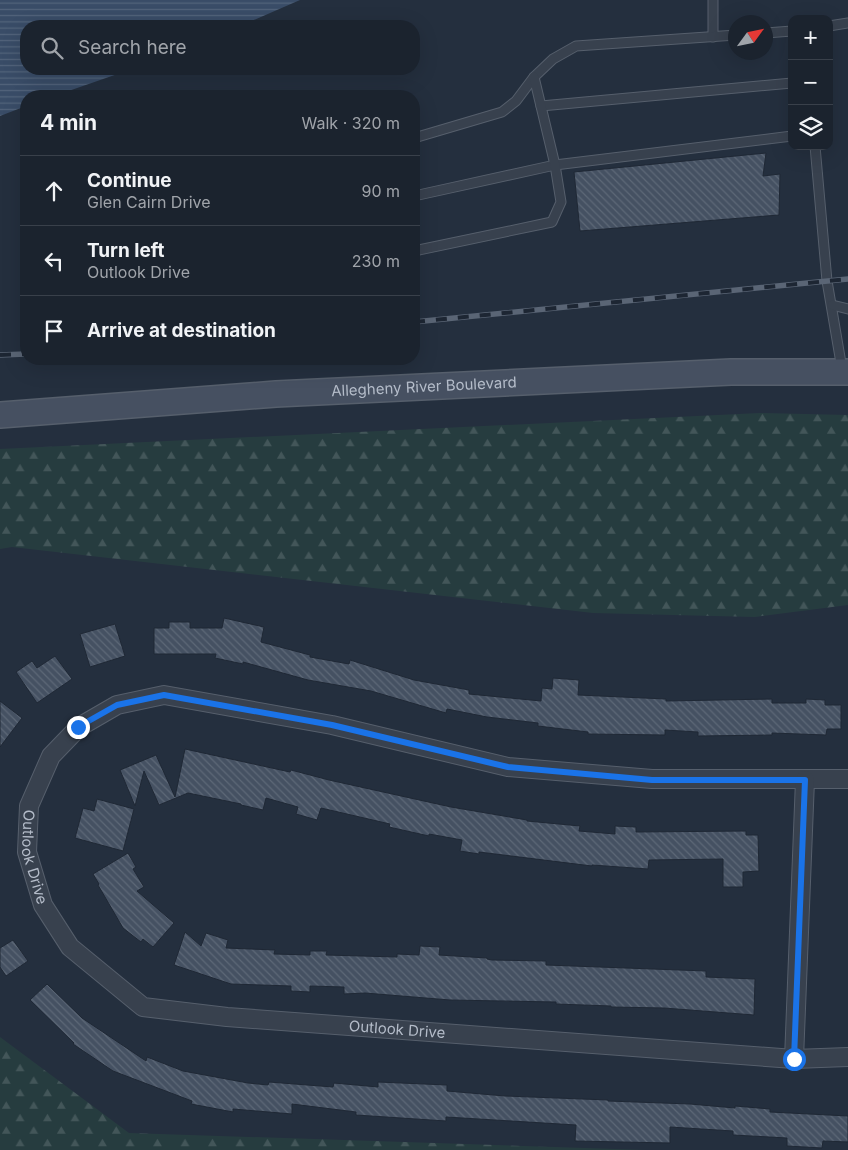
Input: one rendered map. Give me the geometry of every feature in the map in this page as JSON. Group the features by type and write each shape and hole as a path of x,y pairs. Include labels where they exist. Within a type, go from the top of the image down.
{"main road":[{"name":"Allegheny River Boulevard","path":"0,415 286,393 731,372 845,372"}],"street":[{"name":"Outlook Drive","path":"848,779 652,780 508,767 332,725 164,695 117,705 78,727 51,756 29,806 27,852 43,905 70,947 143,1007 227,1017 794,1059 848,1057"},
{"path":"794,1059 805,780"}],"lane":[{"path":"713,0 713,37"},
{"path":"833,25 848,23"},
{"path":"773,32 788,31"},
{"path":"420,136 502,112 516,101 534,77 552,59 576,46 728,36"},
{"path":"420,250 552,222 561,202 555,164 534,77"},
{"path":"541,106 788,83"},
{"path":"420,195 555,164 788,136"},
{"path":"815,150 827,281 845,372"},
{"path":"832,305 848,309"}],"green space":[{"path":"760,413 848,415 848,605 755,617 593,613 12,547 0,549 0,449"},
{"path":"0,1037 129,1133 646,1150 0,1150"}],"water":[{"path":"0,0 300,0 254,20 20,20 20,75 115,75 71,90 20,90 20,108 0,116"}],"building":[{"path":"766,153 763,176 780,174 779,215 580,231 574,172"},
{"path":"224,618 264,627 261,642 310,655 310,657 349,664 350,660 414,680 469,690 469,694 541,701 542,688 552,689 553,678 579,680 578,695 666,699 666,701 772,699 772,703 806,703 806,699 825,700 825,705 841,705 841,729 827,729 826,735 772,733 772,735 698,736 698,732 665,730 665,735 588,734 588,732 538,726 538,723 487,717 447,709 446,713 371,691 308,680 243,662 243,664 215,658 216,654 154,654 154,628 169,628 169,622 190,622 190,628 222,628"},
{"path":"115,624 125,656 90,667 80,634"},
{"path":"55,656 72,679 37,703 16,672 32,661 37,668"},
{"path":"0,701 22,718 0,747"},
{"path":"185,749 290,772 291,770 451,807 527,821 580,826 579,831 615,834 615,826 636,827 636,832 746,831 746,835 758,835 759,871 743,872 743,887 723,887 723,859 649,860 648,869 592,866 460,851 462,840 429,834 429,836 389,827 390,824 321,808 317,820 296,814 298,807 266,798 263,810 188,793 159,805 144,771 135,806 120,770 156,755 175,797"},
{"path":"97,799 134,809 123,851 75,838 83,808 94,811"},
{"path":"128,853 136,867 133,869 144,887 137,891 174,923 153,947 143,939 141,942 123,928 93,874"},
{"path":"185,932 201,946 206,933 228,940 226,948 275,950 274,954 310,955 310,951 327,951 326,955 397,957 397,954 419,955 420,946 440,947 439,955 487,958 492,960 546,961 546,965 706,971 706,977 755,979 754,1015 664,1008 556,1004 556,1002 450,1000 365,993 344,994 344,987 310,986 310,992 291,991 291,986 231,984 174,965"},
{"path":"13,940 28,961 6,976 0,967 0,948"},
{"path":"47,984 82,1018 146,1061 147,1057 183,1071 268,1085 269,1082 333,1087 334,1083 378,1087 378,1082 447,1085 447,1091 505,1096 690,1104 735,1108 735,1106 770,1109 770,1112 848,1116 848,1142 823,1141 822,1148 787,1146 787,1138 733,1135 733,1131 670,1127 670,1143 575,1141 576,1125 446,1117 446,1121 356,1115 356,1112 292,1104 292,1114 233,1109 233,1112 191,1104 192,1101 113,1071 73,1044 30,1000"}],"railway":[{"path":"420,321 848,279"},
{"path":"0,355 20,354"}],"route":[{"path":"78,727 117,705 164,695 332,725 508,767 652,780 805,780 794,1059"}]}
